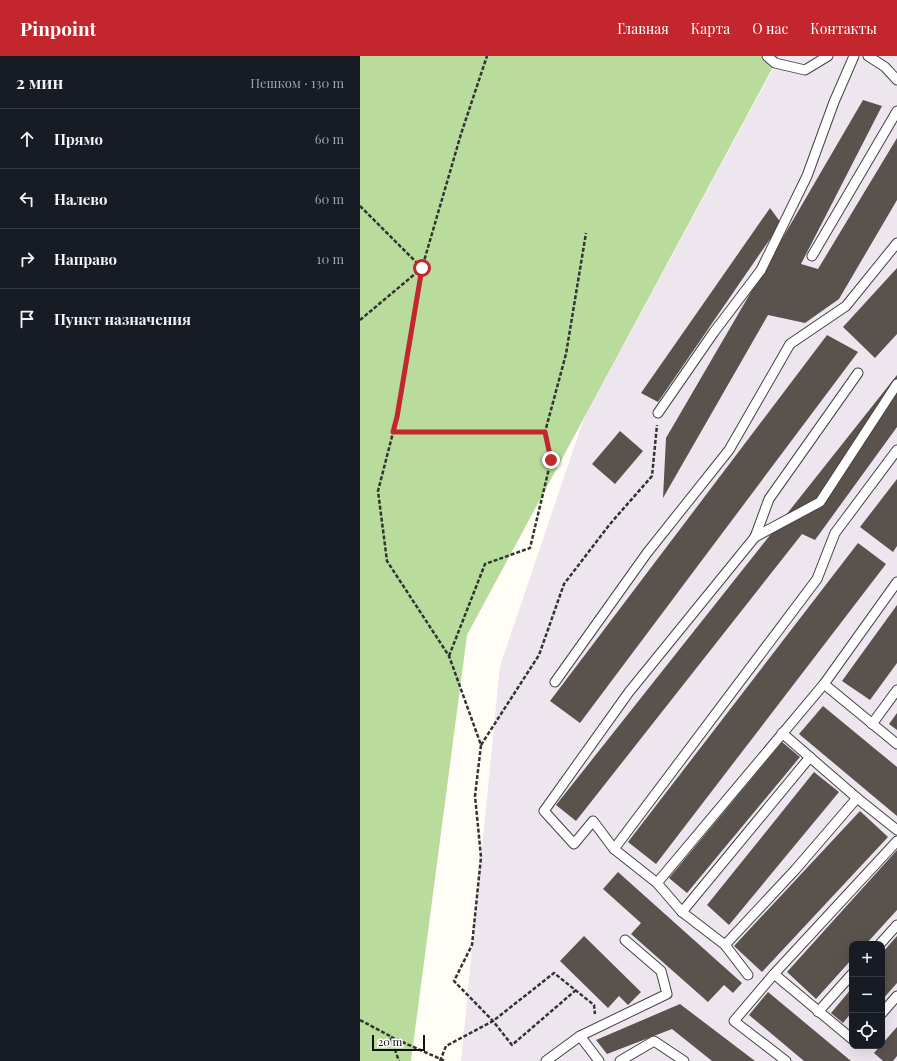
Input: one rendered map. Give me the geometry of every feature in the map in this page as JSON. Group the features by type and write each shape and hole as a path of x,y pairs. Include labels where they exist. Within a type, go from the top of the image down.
{"lane":[{"path":"767,56 775,63 805,70 828,56"},
{"path":"658,413 714,332 761,270 807,176 834,102 854,56"},
{"path":"868,56 885,67 897,80"},
{"path":"812,256 897,112"},
{"path":"555,682 648,553 729,450 790,344 846,306 897,243"},
{"path":"748,975 725,945 682,912 657,883 614,849 593,821 574,844 544,812 629,692 755,538 769,500 858,372"},
{"path":"755,538 820,502 897,384"},
{"path":"614,849 817,579 835,533 897,450"},
{"path":"657,883 824,684 897,582"},
{"path":"824,684 897,744"},
{"path":"872,724 897,690"},
{"path":"782,733 857,798 897,830"},
{"path":"682,912 810,757"},
{"path":"725,945 794,870 857,798"},
{"path":"786,1061 734,1022 774,974 897,841"},
{"path":"883,941 897,925"},
{"path":"546,1061 580,1036 667,994 661,971 625,940"},
{"path":"774,974 849,1037"},
{"path":"818,1012 849,977"},
{"path":"885,1010 897,996"},
{"path":"580,1036 599,1061"},
{"path":"620,1061 654,1041 684,1061"}],"path":[{"path":"481,745 449,656 387,561 378,491 397,417 422,268 461,134 488,56"},
{"path":"360,206 422,268"},
{"path":"449,656 485,564 530,548 551,460 545,432 566,354 586,233"},
{"path":"360,320 422,268"},
{"path":"576,990 512,1045 493,1021 454,981 472,945 481,856 475,796 481,745 539,655 564,584 610,524 652,476 658,413"},
{"path":"393,432 545,432"},
{"path":"440,1060 446,1046 493,1021 554,973 594,1005 597,1028"},
{"path":"360,1020 440,1060 446,1061"},
{"path":"390,1036 399,1061"}],"shaded area":[{"path":"780,56 897,56 897,1061 461,1061 500,666 584,418"}],"green space":[{"path":"360,56 779,56 467,635 411,1061 360,1061"}],"building":[{"path":"863,100 882,106 801,264 818,269 897,138 897,200 839,299 805,323 768,315 663,498 666,438"},
{"path":"770,208 781,223 658,402 641,393"},
{"path":"897,268 897,334 875,358 843,327"},
{"path":"827,335 858,352 580,723 550,701"},
{"path":"897,375 897,427 815,540 802,534 576,821 556,805"},
{"path":"620,431 643,451 615,484 592,464"},
{"path":"897,479 897,546 893,552 860,527"},
{"path":"858,543 886,564 656,864 628,842"},
{"path":"897,605 897,663 870,700 842,681"},
{"path":"823,706 897,767 897,816 799,734"},
{"path":"897,713 897,730 889,724"},
{"path":"782,742 800,757 687,893 669,878"},
{"path":"814,772 839,792 729,925 707,905"},
{"path":"860,811 888,837 762,972 734,946"},
{"path":"897,850 897,910 869,941 849,941 849,962 816,999 787,972"},
{"path":"618,872 742,983 733,993 724,985 708,1002 631,934 641,923 603,889"},
{"path":"584,936 641,992 628,1005 619,996 608,1008 560,961"},
{"path":"897,936 897,983 885,997 885,977 885,950"},
{"path":"768,992 851,1061 804,1061 749,1015"},
{"path":"849,992 849,1016 843,1023 831,1013"},
{"path":"680,1004 755,1061 712,1061 672,1029 607,1054 596,1040"},
{"path":"897,1027 897,1056 893,1061 883,1061 874,1053 877,1049 885,1049 885,1041"}],"route":[{"path":"422,268 397,417 393,432 545,432 551,460"}]}
